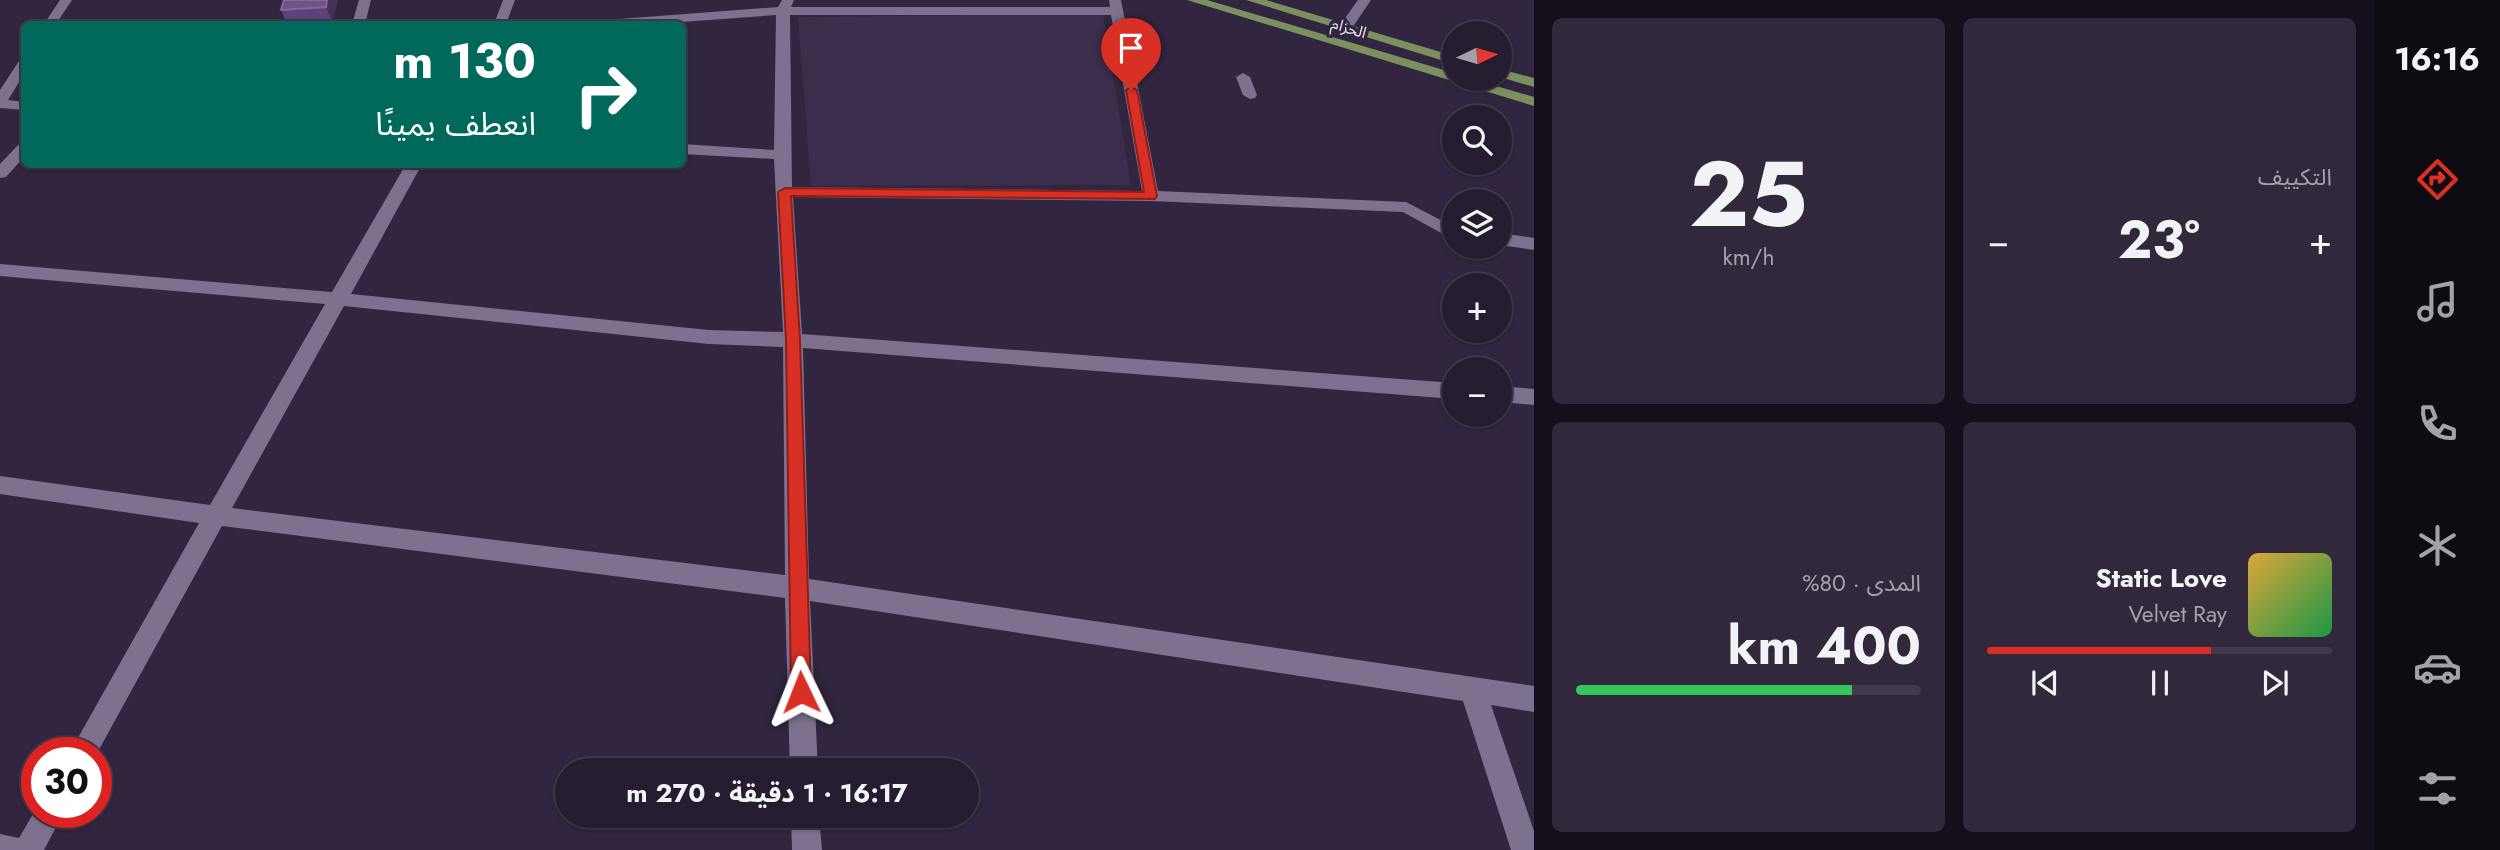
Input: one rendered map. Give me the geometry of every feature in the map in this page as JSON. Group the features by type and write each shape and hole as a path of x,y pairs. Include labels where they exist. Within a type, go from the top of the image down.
{"main road":[{"name":"الحزام","path":"1193,0 1442,74"},
{"name":"الحزام","path":"1252,0 1442,56"},
{"path":"1512,77 1534,83"},
{"name":"الحزام","path":"1498,91 1534,102"}],"street":[{"path":"52,21 66,0"},
{"path":"360,21 365,0"},
{"path":"501,21 509,0"},
{"path":"1345,28 1365,0"},
{"path":"785,5 782,155 793,340 797,588 804,758"},
{"path":"634,21 785,5 1116,5 1151,196"},
{"path":"0,103 20,78"},
{"path":"1243,78 1250,95"},
{"path":"0,103 21,106"},
{"path":"686,149 782,155"},
{"path":"0,173 21,151"},
{"path":"92,737 412,168"},
{"path":"785,192 1151,196 1406,207 1442,227"},
{"path":"1512,241 1534,244"},
{"path":"0,270 338,299 709,337 793,340 1442,390"},
{"path":"1512,395 1534,397"},
{"path":"0,485 217,516 797,588 1534,699"},
{"path":"1473,691 1526,850"},
{"path":"28,850 41,828"},
{"path":"806,828 807,850"},
{"path":"0,848 13,850"}],"shaded area":[{"path":"1103,14 1131,185 811,186 798,17"}],"building":[{"path":"284,0 327,0 326,7 281,10"}],"route":[{"path":"801,692 793,340 785,192 1151,196 1131,90"}]}
